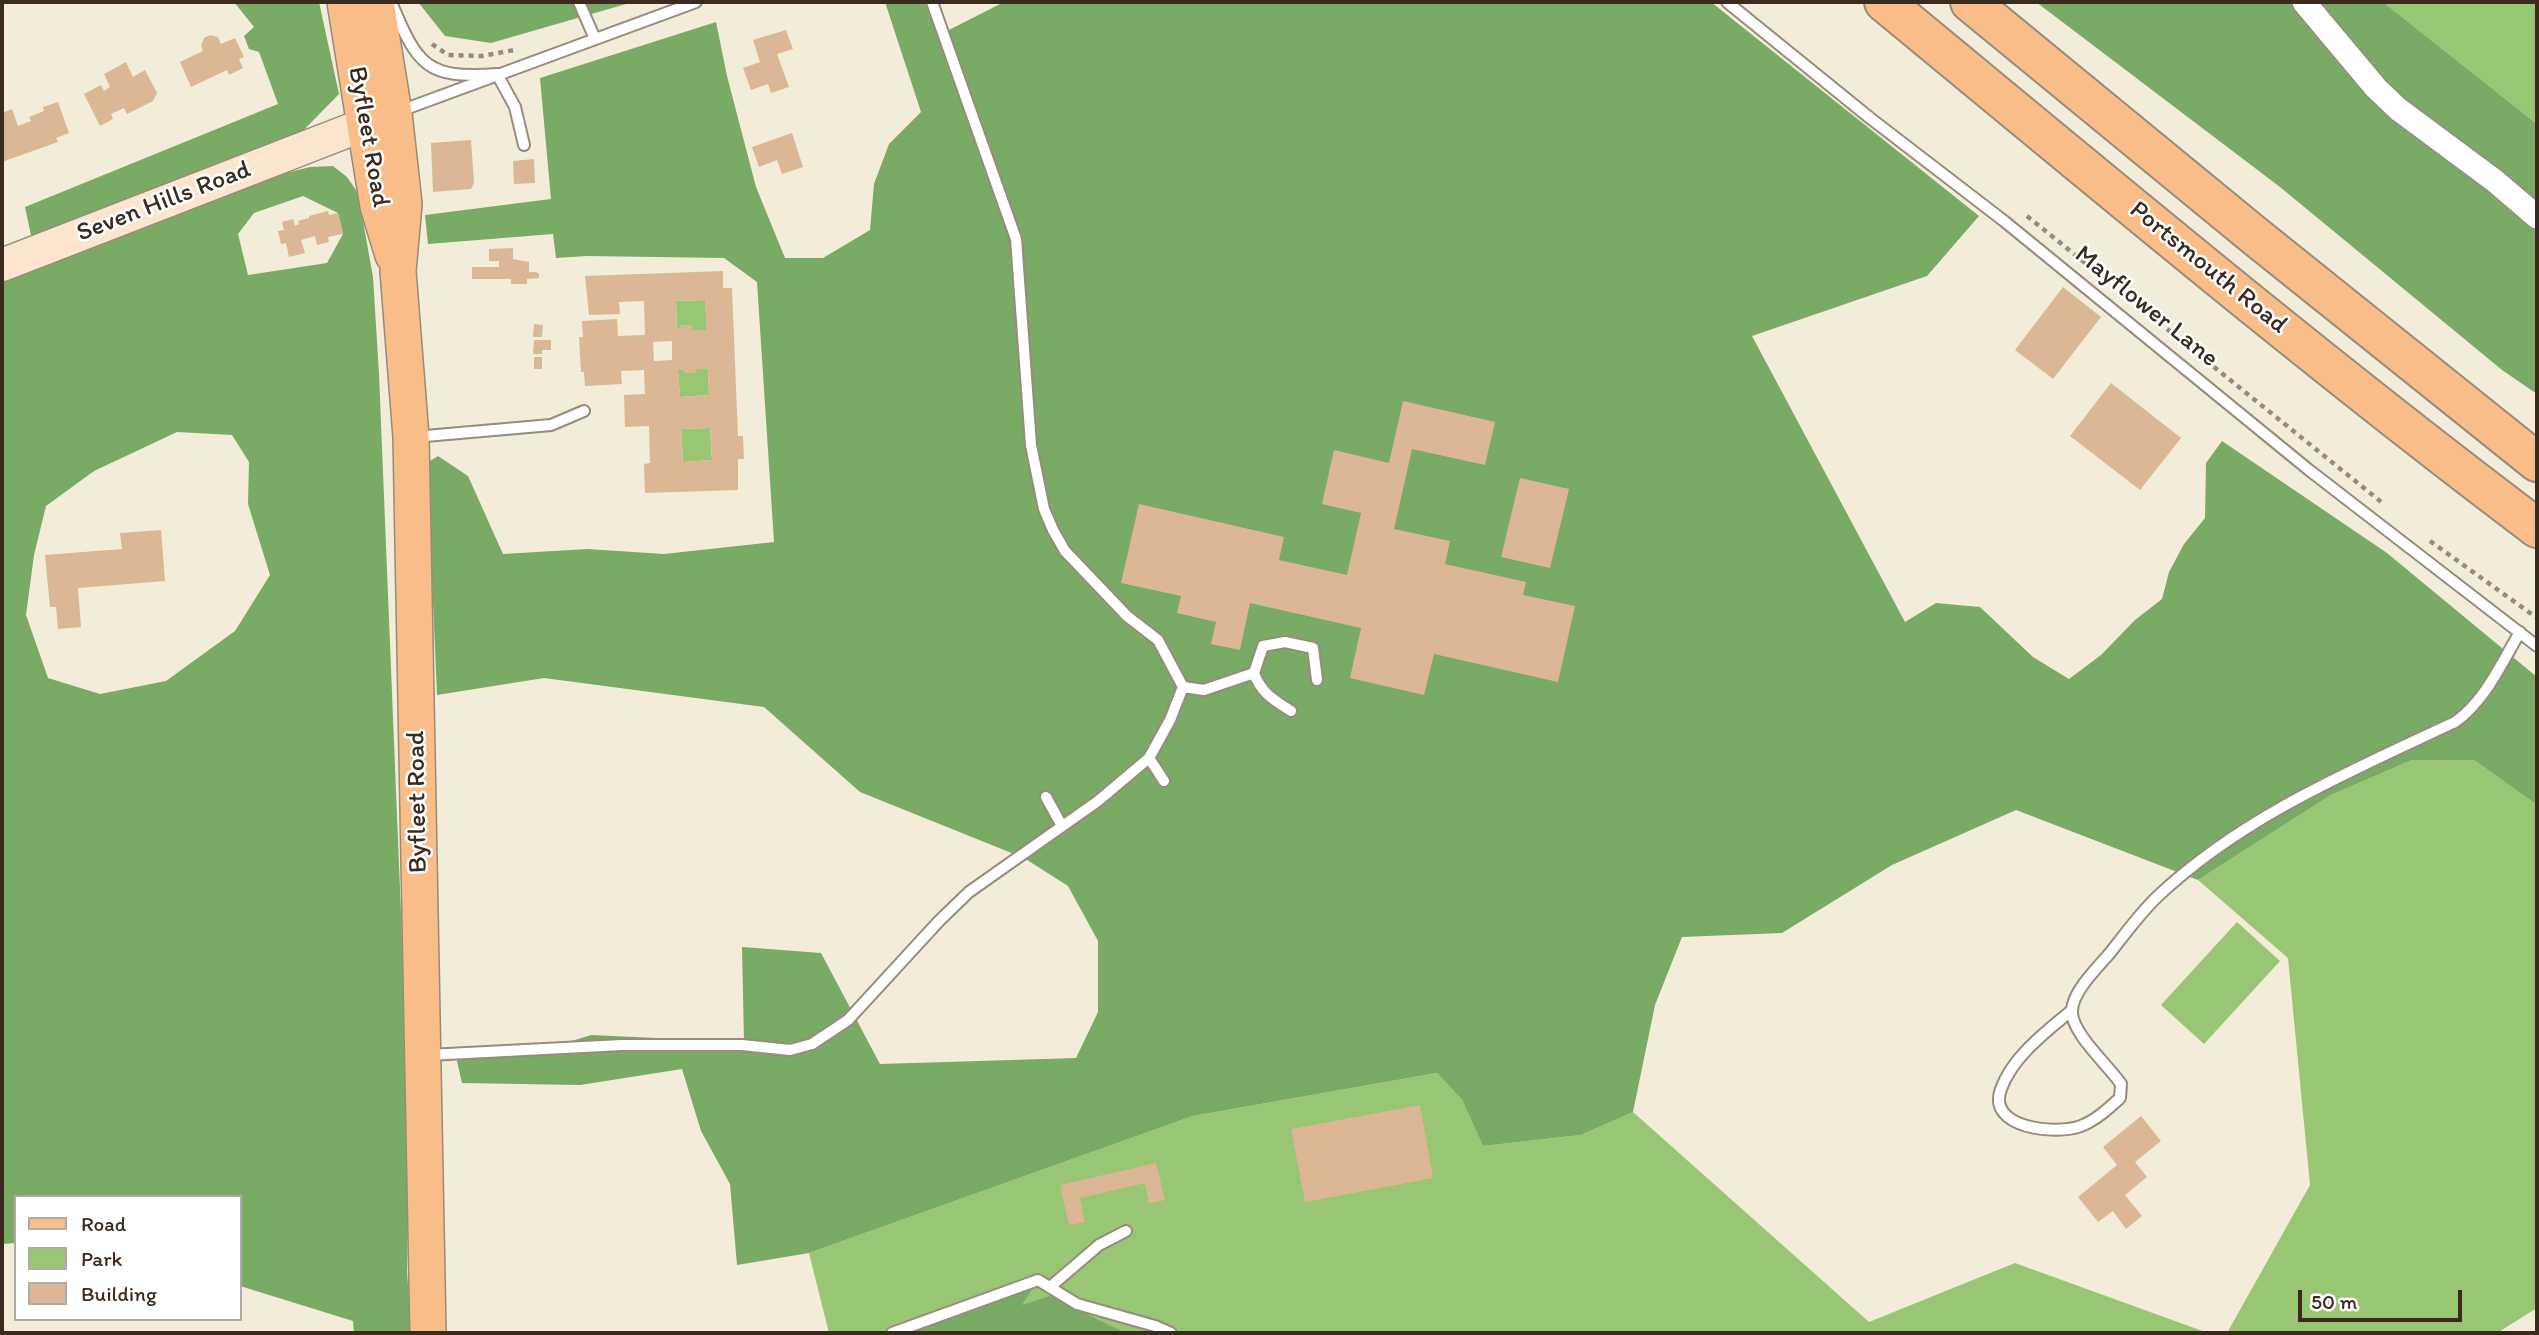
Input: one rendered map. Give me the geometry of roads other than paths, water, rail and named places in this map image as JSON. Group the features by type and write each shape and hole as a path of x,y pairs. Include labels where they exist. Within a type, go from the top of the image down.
{"highway":[{"name":"Portsmouth Road","path":"1884,2 2217,278 2440,455 2537,528"},
{"name":"Portsmouth Road","path":"1970,2 2537,462"}],"main road":[{"name":"Byfleet Road","path":"345,2 374,112"},
{"name":"Byfleet Road","path":"376,2 374,112 378,206 398,271 411,437 428,1333"},
{"name":"Seven Hills Road","path":"2,264 326,139 374,112"}],"street":[{"path":"2304,2 2376,88 2398,109 2496,181 2537,217"}],"lane":[{"path":"391,2 417,54 434,69 445,74 465,76 497,74"},
{"path":"579,2 595,39"},
{"path":"374,112 497,74 696,2"},
{"path":"932,2 1016,239 1031,445 1044,509 1065,551 1127,616 1158,640 1184,687"},
{"name":"Mayflower Lane","path":"1727,2 1870,118 2004,221 2318,477 2537,646"},
{"path":"497,74 515,107 524,145"},
{"path":"411,437 551,425 584,411"},
{"path":"2072,1010 2076,1025 2120,1084 2120,1098 2105,1112 2081,1126 2056,1130 2031,1128 2011,1121 2001,1107 1999,1091 2009,1074 2029,1048 2072,1010 2080,989 2158,896 2215,849 2257,820 2303,794 2469,713 2520,632"},
{"path":"1291,711 1266,695 1258,686 1254,673 1262,646 1284,642 1313,648 1317,680"},
{"path":"1184,687 1204,690 1254,673"},
{"path":"422,1055 622,1045 742,1045 790,1050 813,1044 849,1020 939,921 970,892 1098,800 1149,758 1184,687"},
{"path":"1149,758 1164,781"},
{"path":"1046,797 1062,825"},
{"path":"1050,1287 1099,1245 1126,1231"},
{"path":"892,1333 1038,1280 1077,1304 1171,1333"}]}
